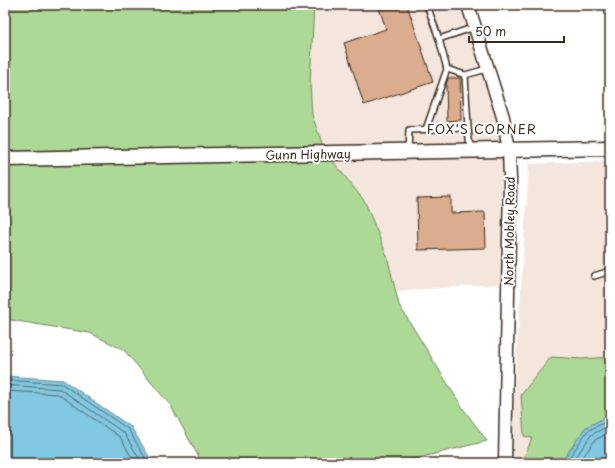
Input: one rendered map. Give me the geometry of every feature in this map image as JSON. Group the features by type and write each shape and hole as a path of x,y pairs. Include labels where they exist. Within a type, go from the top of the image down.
{"main road":[{"name":"Gunn Highway","path":"5,160 610,148"}],"street":[{"name":"North Mobley Road","path":"468,5 503,117 509,150 510,180 505,463"}],"lane":[{"path":"426,129 447,69 427,5"},
{"path":"438,39 475,27"},
{"path":"447,69 466,75 488,69"},
{"path":"466,75 470,151"},
{"path":"408,152 409,130 468,128"},
{"path":"594,276 610,271"}],"shaded area":[{"path":"314,5 460,5 496,119 501,143 323,147 312,115 310,83"},
{"path":"502,157 501,284 396,291 387,256 332,160"},
{"path":"610,161 610,415 585,428 561,463 513,463 510,460 529,164"}],"green space":[{"path":"5,5 314,5 310,83 312,115 323,147 5,153"},
{"path":"332,160 365,202 387,256 399,305 462,407 487,441 398,463 202,463 171,406 124,350 90,333 5,319 5,166"},
{"path":"551,357 582,359 610,357 610,415 585,428 561,463 522,463 532,438 524,436 521,395"}],"water":[{"path":"5,376 63,380 131,427 153,463 5,463"},
{"path":"610,415 610,463 561,463 585,428"}],"building":[{"path":"378,5 407,5 433,82 364,105 344,43 386,29"},
{"path":"448,78 460,78 461,120 447,121 446,85"},
{"path":"451,197 451,213 485,212 486,248 418,250 417,198"}],"district":[{"name":"FOX'S CORNER","path":"482,128"}]}
